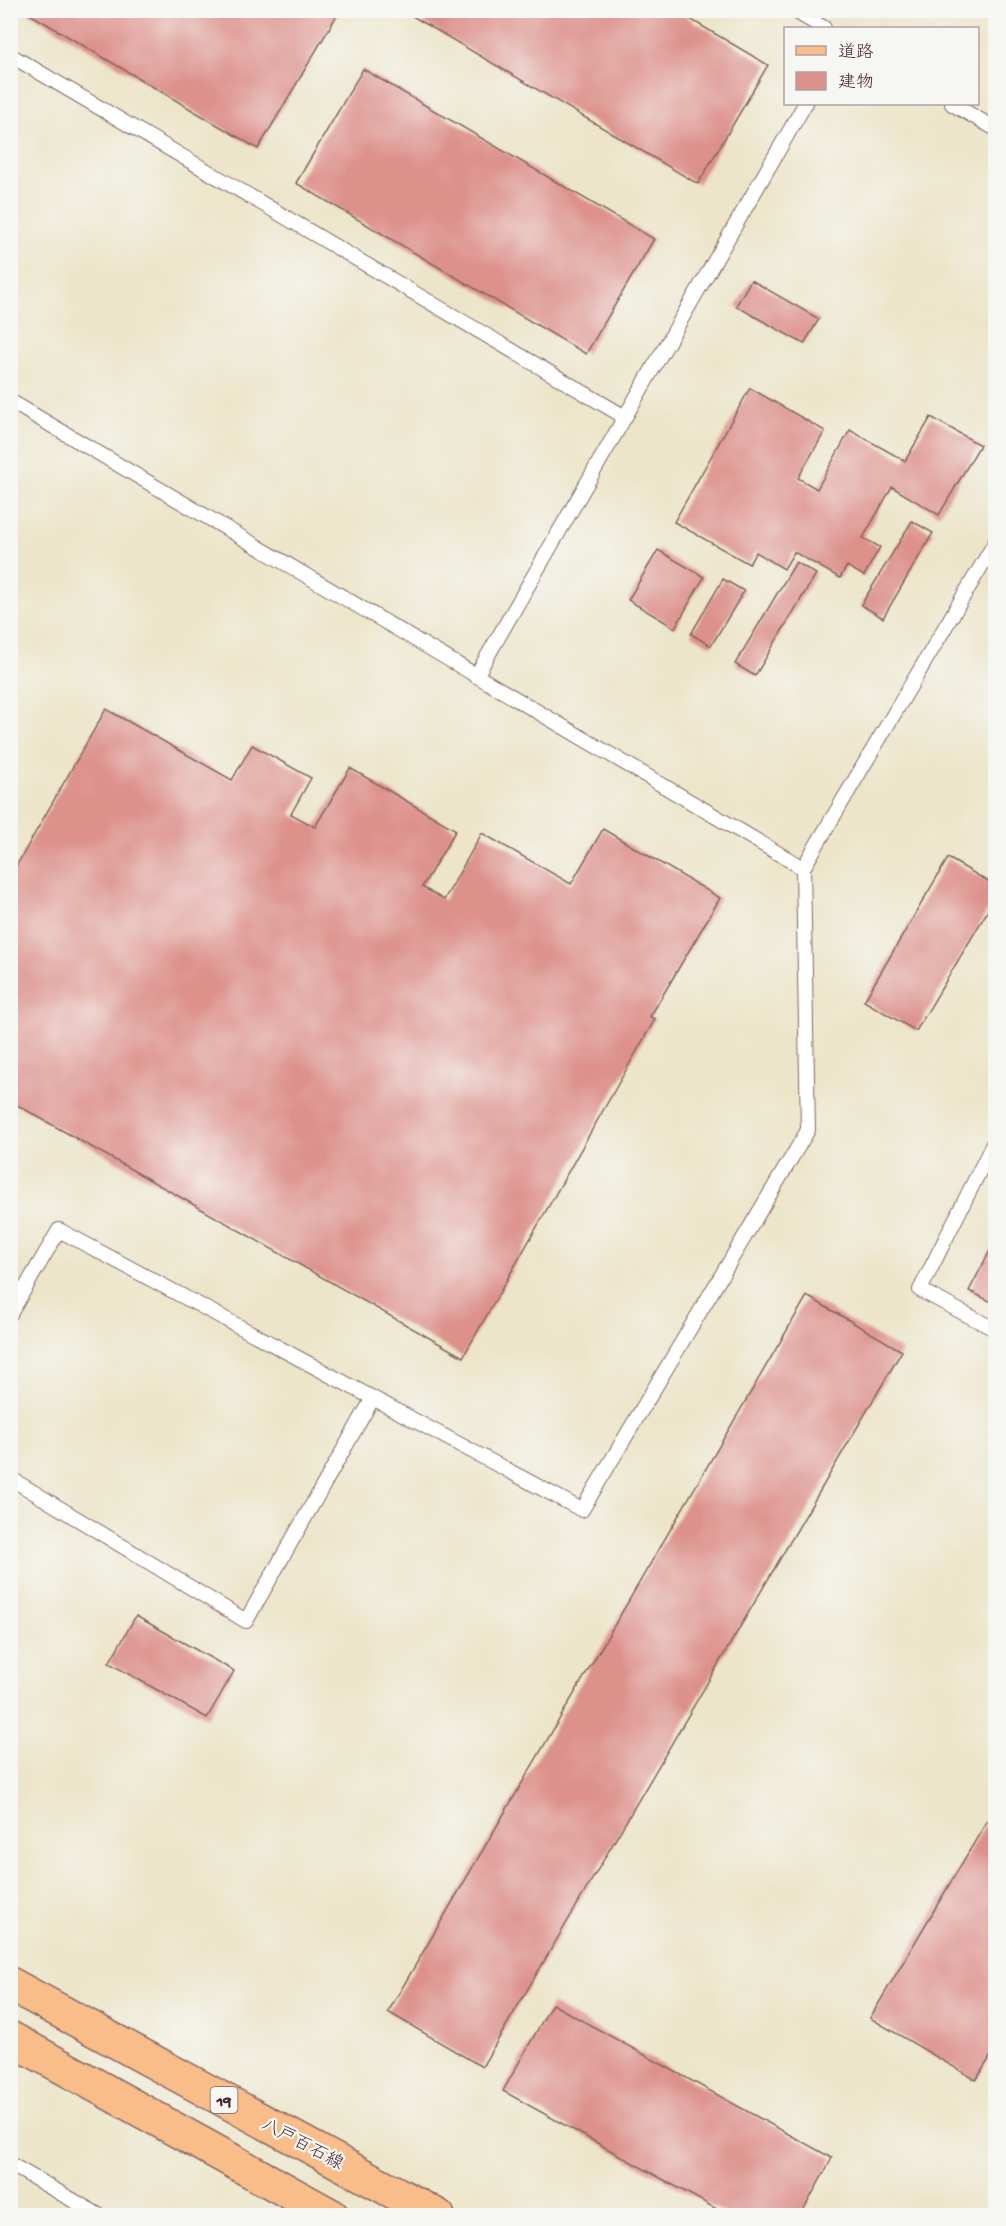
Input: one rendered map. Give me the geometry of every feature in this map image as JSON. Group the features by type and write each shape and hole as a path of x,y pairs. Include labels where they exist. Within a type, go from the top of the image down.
{"main road":[{"name":"八戸百石線","path":"10,1984 438,2216"},
{"path":"10,2038 332,2216"}],"lane":[{"path":"793,10 822,27"},
{"path":"10,55 625,417"},
{"path":"476,676 804,105"},
{"path":"954,105 996,129"},
{"path":"10,401 803,868"},
{"path":"10,1314 60,1230 582,1510 808,1130 803,868 996,541"},
{"path":"996,1138 920,1290 996,1330"},
{"path":"10,1478 246,1621 373,1398"},
{"path":"10,2164 100,2216"}],"building":[{"path":"23,10 340,10 258,149"},
{"path":"402,10 675,10 768,65 698,184"},
{"path":"363,69 654,239 586,354 296,183"},
{"path":"751,280 819,319 804,344 736,306"},
{"path":"750,388 825,431 798,478 817,489 850,430 905,461 931,417 980,445 939,515 892,487 863,538 880,547 864,576 847,566 840,578 794,552 784,569 756,552 749,564 674,522"},
{"path":"912,521 933,533 883,618 861,605"},
{"path":"658,550 704,577 675,628 628,600"},
{"path":"796,562 816,574 755,676 735,664"},
{"path":"723,579 744,591 711,646 691,634"},
{"path":"106,709 232,780 252,745 311,778 291,814 315,827 350,768 456,830 422,887 444,900 482,833 571,884 603,829 720,898 650,1017 655,1019 463,1357 10,1101 10,877"},
{"path":"948,858 996,886 996,897 916,1031 864,1001"},
{"path":"996,1239 996,1304 969,1291"},
{"path":"807,1296 902,1351 482,2067 388,2012"},
{"path":"136,1616 234,1671 207,1718 109,1663"},
{"path":"996,1806 996,2048 976,2080 870,2018"},
{"path":"552,2004 832,2158 800,2216 729,2216 503,2091"}]}
